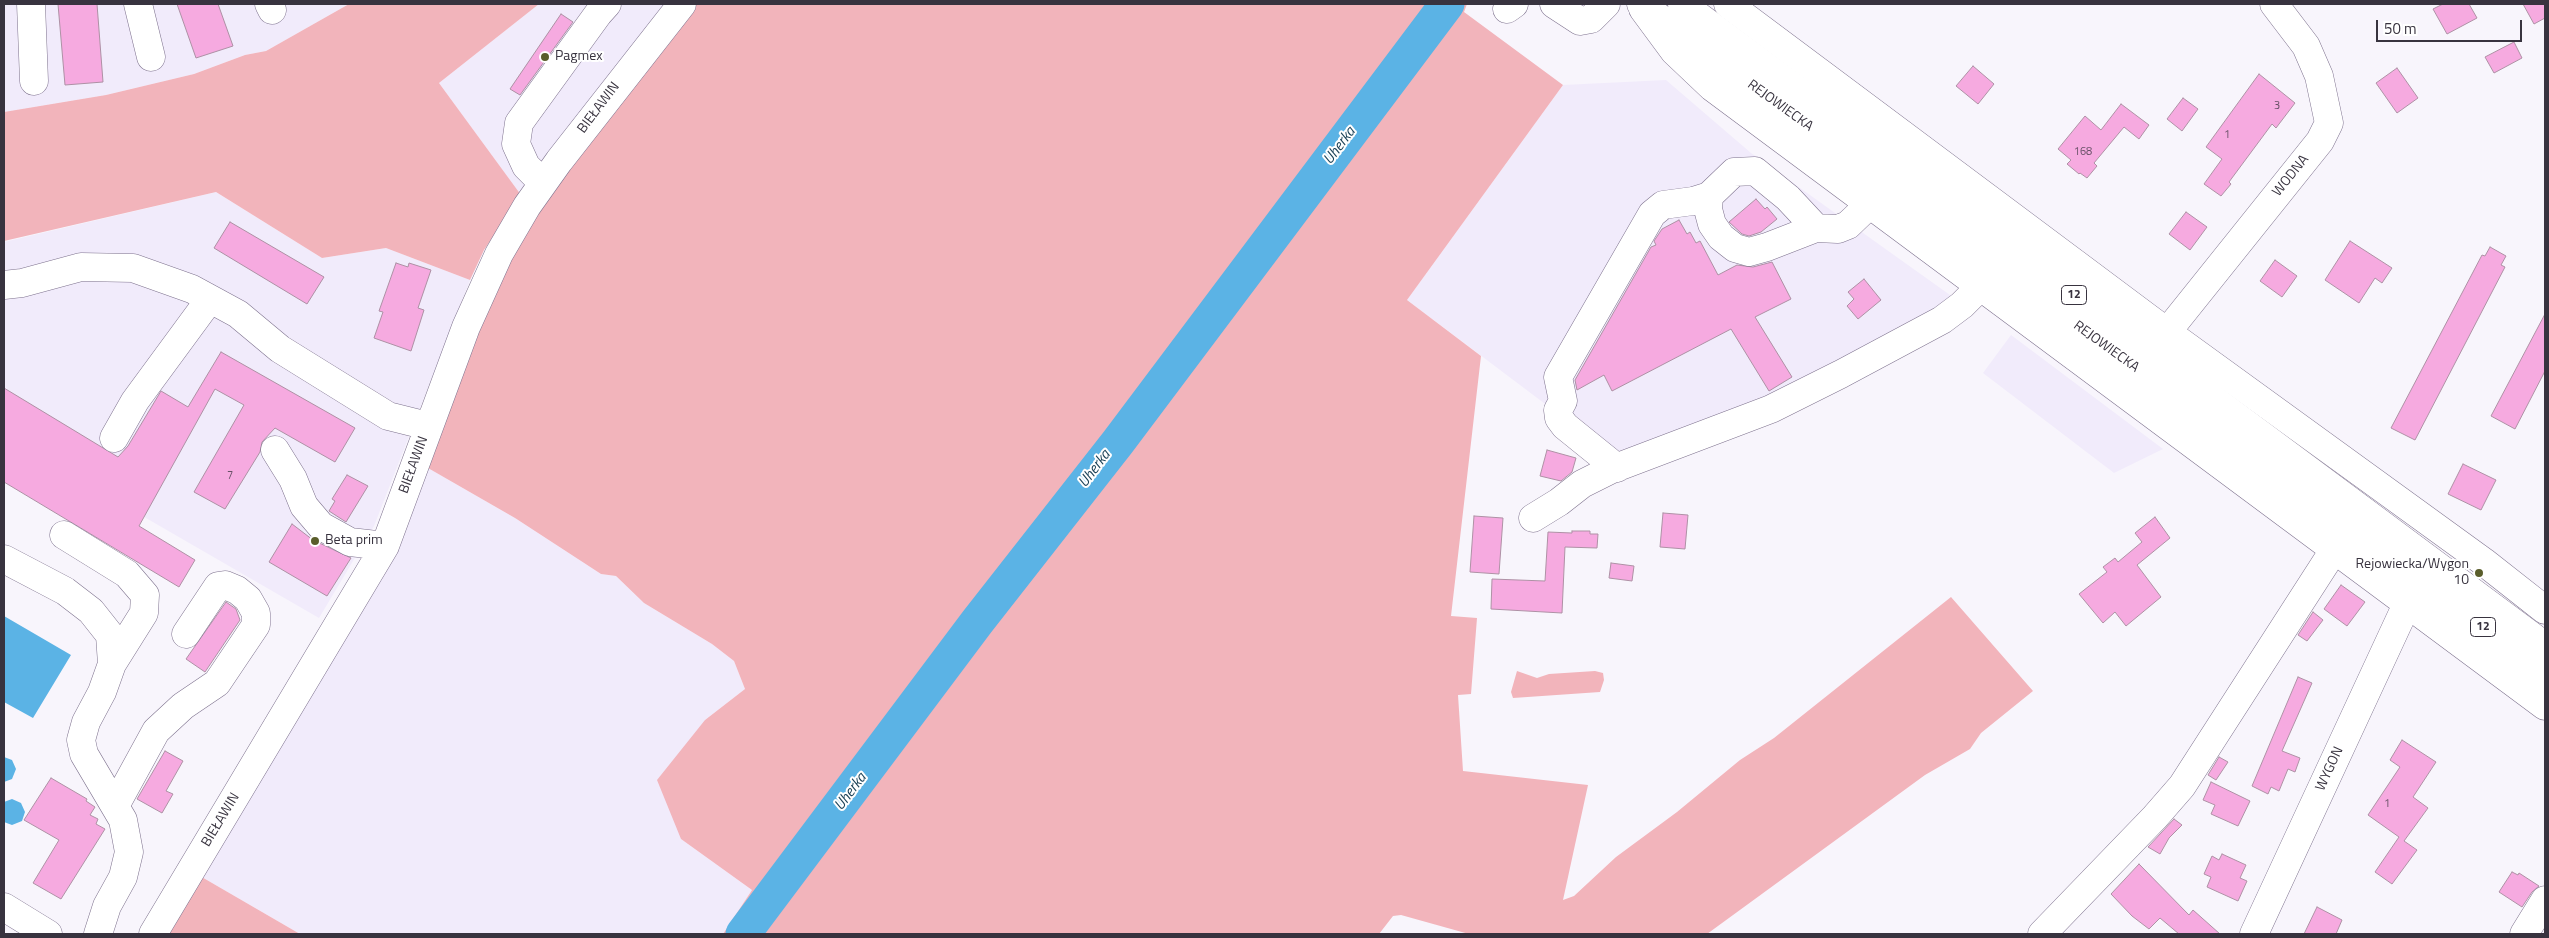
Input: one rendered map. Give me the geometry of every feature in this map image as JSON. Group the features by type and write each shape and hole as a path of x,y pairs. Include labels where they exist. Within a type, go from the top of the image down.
{"main road":[{"path":"31,4 34,80"},
{"path":"138,4 151,57"},
{"path":"544,183 526,166 516,144 519,123 607,4"},
{"name":"BIEŁAWIN","path":"153,934 385,546 428,426 481,291 527,206 682,4"},
{"path":"1554,4 1580,21 1591,20 1606,4"},
{"path":"1640,4 1674,51 1712,87 2545,706"},
{"name":"REJOWIECKA","path":"1640,4 2545,675"},
{"name":"REJOWIECKA","path":"1682,4 2545,646"},
{"path":"1728,4 2167,332 2484,562 2545,610"},
{"name":"WODNA","path":"2167,332 2320,141 2329,123 2319,76 2306,46 2274,4"},
{"path":"1873,146 1889,124"},
{"path":"1617,468 1565,426 1559,418 1558,410 1563,401 1558,377 1652,214 1663,205 1694,201 1709,196 1734,172 1754,171 1788,198 1816,228"},
{"path":"1709,196 1708,209 1712,224 1721,237 1735,248 1748,252 1767,247 1816,228 1838,229 1848,225 1870,204"},
{"path":"4,285 22,283 81,267 133,268 192,289 238,314 280,349 348,393 388,416 428,426"},
{"path":"1533,518 1559,502 1582,484 1617,468 1771,409 1832,379 1942,320 1962,305 1980,287"},
{"path":"114,438 135,401 210,299"},
{"path":"275,450 293,479 304,506 321,526 350,542 385,546"},
{"path":"64,535 128,574 145,595 144,613 112,664 102,692 86,722 81,740 84,754 123,820 129,852 123,878 107,906 98,934"},
{"path":"2042,934 2155,817 2182,786 2334,550"},
{"path":"4,559 65,592 91,611 110,635 112,664"},
{"path":"115,806 156,731 183,706 216,683 256,625 256,613 248,599 237,590 225,585 218,586 186,634"},
{"name":"WYGON","path":"2254,934 2408,604"},
{"path":"2524,934 2545,900"},
{"path":"4,907 48,934"}],"shaded area":[{"path":"4,4 349,4 266,51 245,55 194,74 106,95 4,112"},
{"path":"349,4 539,4 439,83 521,195 484,250 470,280 386,248 322,258 216,192 4,241 4,112 106,95 194,74 245,55 266,51"},
{"path":"539,4 673,4 521,195 439,83"},
{"path":"696,4 1467,4 1464,12 1563,85 1407,300 1481,356 1451,616 1477,618 1471,694 1458,695 1463,771 1588,785 1563,900 1574,896 1616,857 1677,812 1740,760 1774,738 1951,597 2033,691 1981,733 1970,749 1925,775 1707,934 1469,934 1401,915 1393,916 1379,934 723,934 752,890 681,839 657,780 705,720 745,689 734,661 712,644 644,603 616,576 601,574 515,518 421,464 440,409 527,224"},
{"path":"1666,80 1751,153 1957,300 1839,371 1621,461 1407,300 1563,85"},
{"path":"216,192 322,258 386,248 470,280 374,526 319,618 4,436 4,242"},
{"path":"2011,335 2163,449 2114,473 1983,373"},
{"path":"421,464 515,518 601,574 616,576 644,603 712,644 734,661 745,689 705,720 681,839 752,890 723,934 300,934 200,876"},
{"path":"1517,671 1537,678 1549,674 1595,671 1603,673 1604,680 1600,692 1513,698 1511,692"},
{"path":"200,876 300,934 167,934"}],"water":[{"path":"4,616 71,655 33,718 4,702"},
{"path":"4,757 12,760 16,769 12,779 4,782"},
{"path":"12,799 21,803 25,812 22,821 12,825 4,822 4,802"}],"building":[{"path":"58,4 97,4 103,82 65,85"},
{"path":"177,4 218,4 233,46 196,58"},
{"path":"2443,4 2469,4 2477,18 2447,34 2433,9"},
{"path":"2523,4 2545,4 2545,18 2534,24"},
{"path":"561,14 573,22 520,95 510,89"},
{"path":"2514,42 2522,58 2494,73 2485,57"},
{"path":"1973,66 1994,84 1978,104 1956,86"},
{"path":"2397,68 2418,98 2397,113 2376,83"},
{"path":"2259,74 2295,103 2276,128 2272,124 2229,182 2231,184 2221,196 2204,184 2222,159 2206,147"},
{"path":"2183,98 2198,109 2182,131 2167,119"},
{"path":"2121,104 2149,125 2139,139 2124,127 2094,163 2097,166 2087,178 2079,174 2067,164 2071,160 2058,149 2085,116 2101,130"},
{"path":"1756,199 1765,209 1767,207 1777,219 1761,232 1749,236 1742,234 1729,222"},
{"path":"2186,212 2207,227 2190,250 2169,234"},
{"path":"1679,220 1687,234 1690,232 1696,243 1700,241 1718,275 1737,265 1753,267 1772,262 1791,299 1755,317 1792,377 1769,391 1731,329 1612,391 1604,375 1577,390 1575,380 1651,247 1656,245 1654,241 1662,229"},
{"path":"230,222 324,277 307,304 214,248"},
{"path":"2350,241 2392,268 2382,283 2375,278 2359,303 2325,280"},
{"path":"2490,247 2506,256 2501,265 2505,267 2415,440 2391,428 2482,255 2485,256"},
{"path":"2275,260 2297,276 2282,297 2260,281"},
{"path":"396,263 408,267 409,263 431,270 418,308 424,310 411,351 374,338 383,312 379,311"},
{"path":"1864,279 1881,300 1858,319 1847,306 1854,299 1848,292"},
{"path":"2545,314 2545,371 2515,429 2491,416"},
{"path":"221,352 355,428 335,462 275,428 262,442 260,452 225,509 194,492 244,405 215,389 139,526 195,560 179,587 4,482 4,388 118,457 128,446 161,391 188,407"},
{"path":"1547,450 1576,458 1572,472 1561,481 1540,476"},
{"path":"2463,464 2496,480 2481,510 2448,494"},
{"path":"347,475 368,486 346,522 329,511 335,501 332,499"},
{"path":"1663,513 1688,515 1685,549 1660,547"},
{"path":"1474,516 1503,518 1499,574 1470,572"},
{"path":"2155,517 2170,538 2137,565 2161,597 2126,626 2115,612 2103,623 2079,594 2107,572 2103,567 2115,558 2118,562 2142,542 2135,533"},
{"path":"292,524 313,540 351,558 327,596 269,562"},
{"path":"1572,531 1590,531 1590,534 1598,534 1597,548 1565,547 1562,613 1491,609 1492,579 1545,581 1548,532 1572,533"},
{"path":"1611,563 1634,566 1632,581 1609,578"},
{"path":"2341,585 2365,602 2347,626 2324,609"},
{"path":"226,602 236,609 240,620 205,672 186,659"},
{"path":"2313,612 2323,620 2307,641 2298,635"},
{"path":"2298,677 2312,683 2282,751 2300,758 2295,772 2288,769 2279,791 2271,787 2268,794 2252,786"},
{"path":"2402,740 2436,762 2413,797 2428,808 2404,841 2417,850 2392,884 2375,872 2399,837 2368,815 2400,767 2390,760"},
{"path":"165,751 183,761 166,791 173,794 162,813 137,799"},
{"path":"2219,757 2228,762 2216,780 2208,775"},
{"path":"51,778 87,799 86,801 95,807 90,815 98,819 96,824 105,829 61,899 33,883 59,840 24,820"},
{"path":"2211,782 2250,801 2238,826 2211,814 2215,805 2203,800"},
{"path":"2174,819 2182,825 2169,838 2160,854 2148,847"},
{"path":"2222,854 2246,865 2240,878 2247,881 2238,901 2207,887 2211,877 2204,874 2212,856 2219,860"},
{"path":"2139,864 2189,915 2193,910 2220,934 2179,934 2160,918 2149,929 2132,916 2111,894"},
{"path":"2512,872 2518,875 2519,873 2539,886 2532,892 2522,907 2499,892"},
{"path":"2317,907 2342,920 2336,934 2304,934"}],"waterway":[{"name":"Uherka","path":"743,934 977,622 1118,442 1447,4"}],"place":[{"name":"Pagmex","path":"545,57"},
{"name":"Beta prim","path":"315,541"},
{"name":"Rejowiecka/Wygon 10","path":"2479,573"}]}
